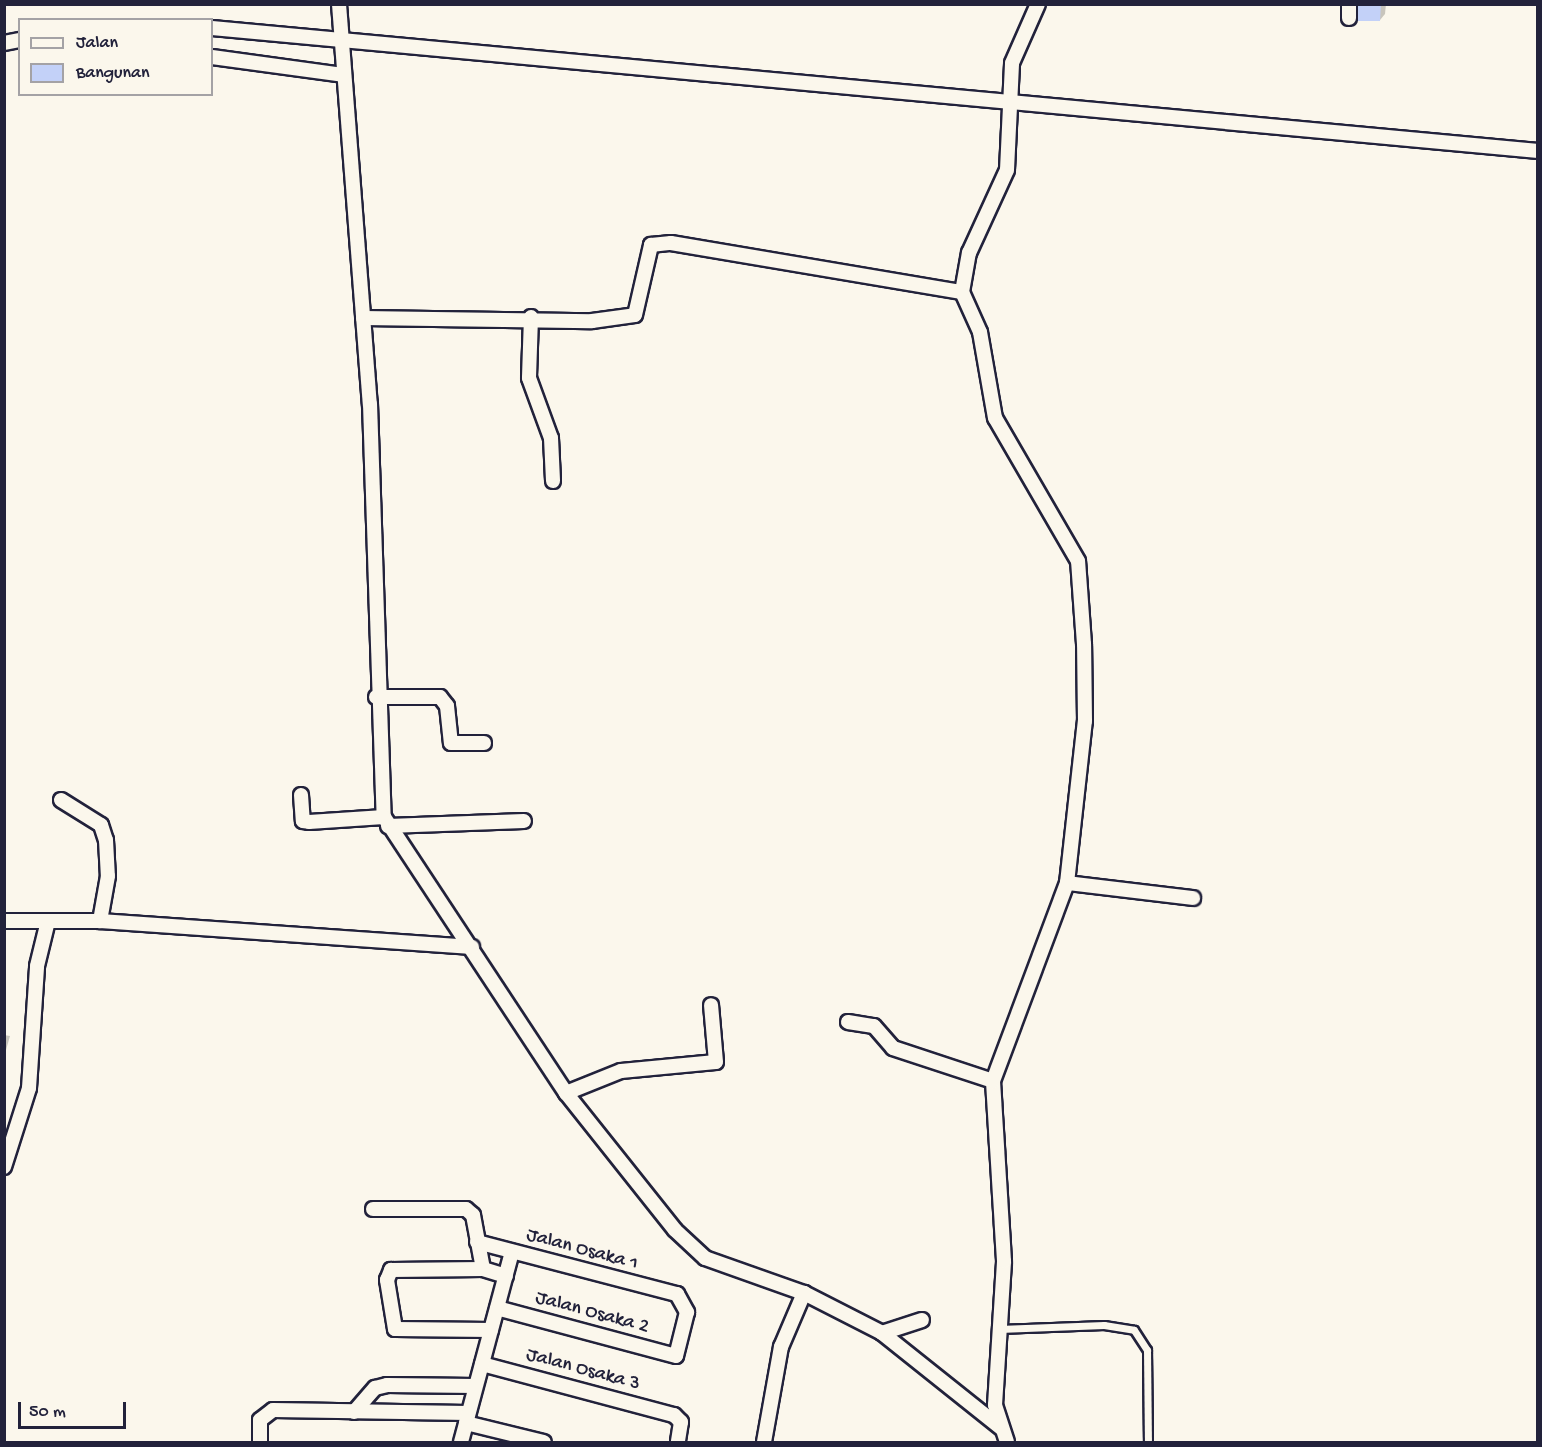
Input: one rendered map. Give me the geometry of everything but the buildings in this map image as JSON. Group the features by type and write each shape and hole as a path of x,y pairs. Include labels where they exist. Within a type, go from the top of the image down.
{"street":[{"path":"339,4 363,318 376,697 386,821 472,947 566,1093 668,1221 705,1258 804,1293 882,1333 1001,1428"},
{"path":"1007,1443 994,1405 1003,1191 993,1081 1067,883 1085,721 1078,561 995,418 980,332 962,292 969,253 1007,170 1012,63 1038,4"},
{"path":"213,28 341,38 1010,104 1538,151"},
{"path":"213,57 343,75"},
{"path":"363,318 531,317 591,321 635,315 651,245 671,243 962,292"},
{"path":"531,317 529,378 551,438 553,481"},
{"path":"376,697 440,697 447,706 451,743 484,743"},
{"path":"301,795 301,813 309,822 524,821"},
{"path":"61,800 101,825 106,840 108,876 100,921"},
{"path":"1067,883 1193,897"},
{"path":"4,921 100,921 251,935 472,947"},
{"path":"4,1167 29,1088 37,966 48,921"},
{"path":"566,1093 621,1071 716,1062 711,1005"},
{"path":"848,1022 874,1026 893,1048 993,1081"},
{"path":"373,1209 466,1209 473,1215 483,1269"},
{"name":"Jalan Osaka 1","path":"477,1242 677,1294 687,1312 676,1356"},
{"path":"461,1443 512,1252"},
{"path":"490,1330 395,1329 387,1280 391,1270 483,1269 506,1276"},
{"path":"764,1443 781,1347 804,1293"},
{"name":"Jalan Osaka 2","path":"497,1308 676,1356"},
{"path":"882,1333 922,1320"},
{"name":"Jalan Osaka 3","path":"482,1364 674,1415 681,1422 678,1443"},
{"path":"354,1412 375,1388 387,1385 475,1386"},
{"path":"260,1443 260,1420 273,1410 467,1418 544,1443"}],"lane":[{"path":"996,1329 1104,1325 1134,1330 1147,1350 1148,1443"}]}
